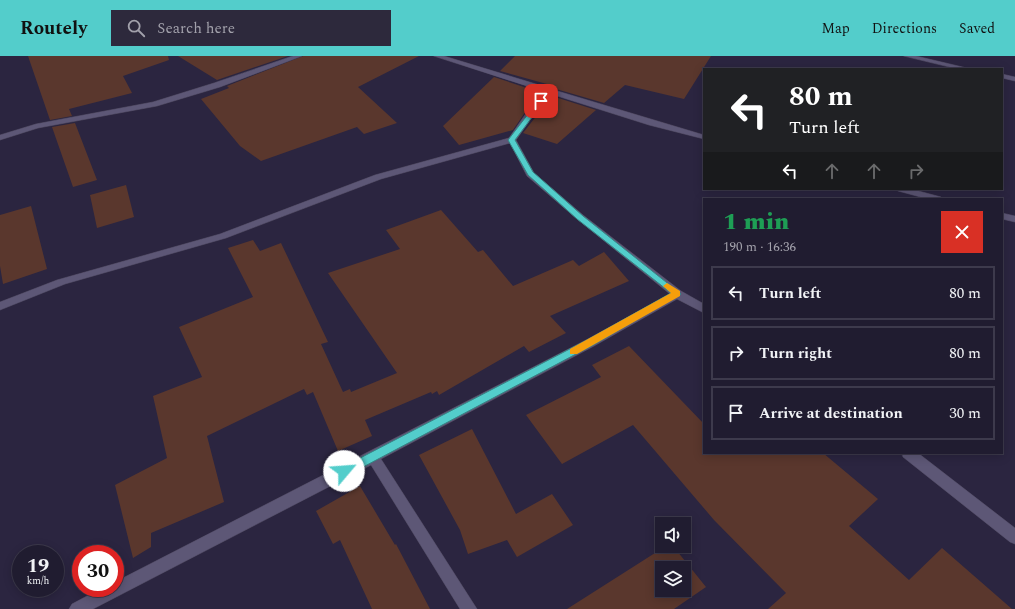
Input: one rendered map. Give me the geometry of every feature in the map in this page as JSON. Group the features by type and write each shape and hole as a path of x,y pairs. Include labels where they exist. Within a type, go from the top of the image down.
{"street":[{"path":"0,138 36,126 154,104 217,85 299,56"},
{"path":"437,56 551,90 652,123 703,137"},
{"path":"907,56 963,68"},
{"path":"1003,76 1015,79"},
{"path":"0,306 61,282 223,236 378,177 512,140 532,111 551,90"},
{"path":"512,140 530,174 580,217 677,294 703,308"},
{"path":"905,190 934,198"},
{"path":"1003,216 1015,219"},
{"path":"77,609 373,457 590,343 677,294"},
{"path":"909,454 1015,537"},
{"path":"373,457 469,609"}],"building":[{"path":"28,56 168,56 169,60 123,76 132,93 69,109 72,116 50,120"},
{"path":"178,56 288,56 217,80"},
{"path":"303,56 419,56 358,87 397,123 364,134 357,127 261,161 240,146 201,99 229,88 227,86"},
{"path":"515,56 711,56 684,99 625,85 604,103 556,89 554,86 500,71"},
{"path":"494,77 542,93 528,108 513,130 459,145 443,126"},
{"path":"552,96 596,110 557,144 523,133"},
{"path":"75,123 97,180 73,187 52,127"},
{"path":"126,185 134,217 97,228 90,195"},
{"path":"31,206 47,269 3,284 0,266 0,215"},
{"path":"441,210 478,252 483,250 513,286 573,260 579,266 604,252 629,281 550,316 566,333 529,352 524,346 439,395 437,391 432,394 431,392 365,420 372,436 338,451 313,392 307,395 304,389 207,436 224,502 151,533 151,547 133,558 115,485 167,458 153,396 202,377 179,327 253,297 228,248 253,240 260,251 281,243 328,342 321,344 343,392 350,389 351,392 397,373 328,273 400,249 386,230"},
{"path":"629,346 703,423 703,454 824,454 878,499 849,526 909,580 942,548 1012,609 768,609 786,593 714,520 633,425 562,464 526,415 601,377 592,365"},
{"path":"472,429 516,514 552,494 573,525 517,557 507,540 468,554 460,530 419,455"},
{"path":"360,486 395,545 396,544 430,609 372,609 340,540 333,544 316,511"},
{"path":"655,553 679,553 685,561 655,561 655,597 691,597 691,568 706,587 674,609 567,609"}],"slow traffic":[{"path":"574,352 677,294 667,286"}],"route":[{"path":"344,471 590,343 677,294 580,217 530,174 512,140 532,111 541,101"}]}
